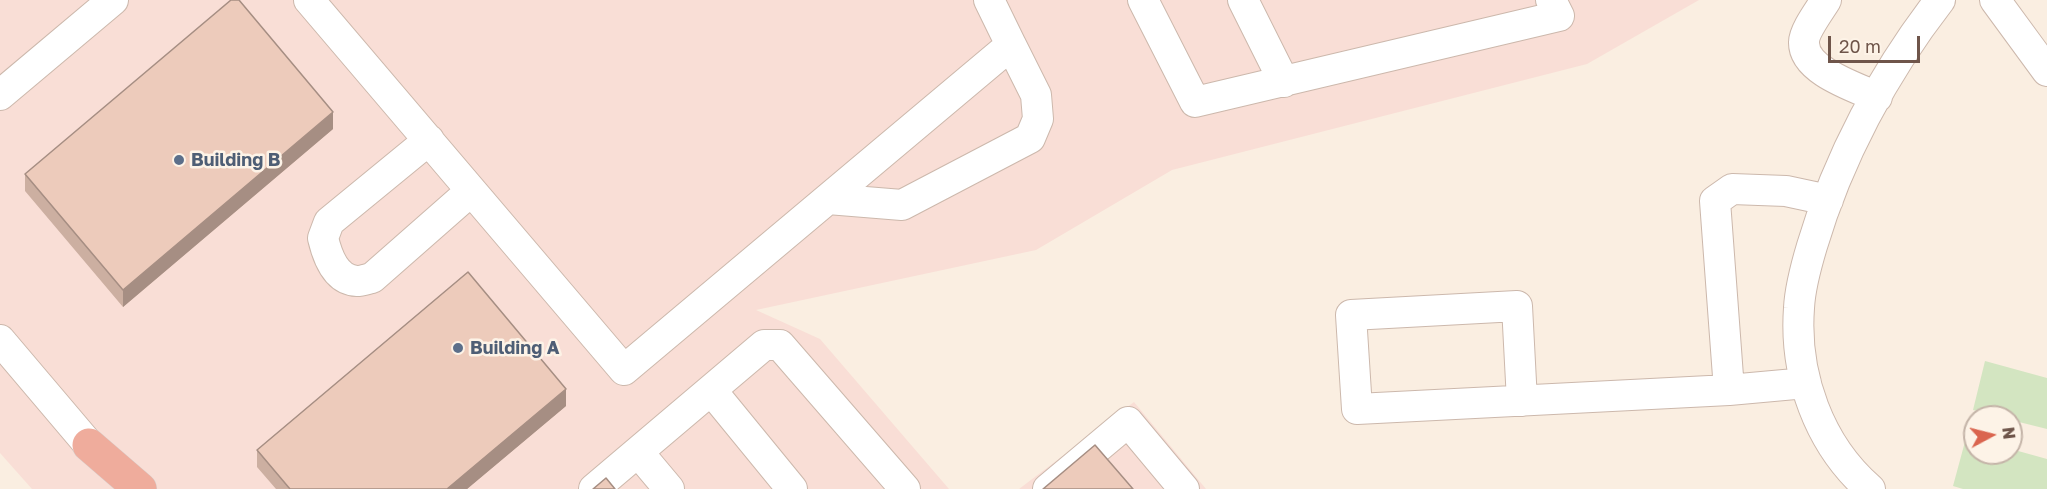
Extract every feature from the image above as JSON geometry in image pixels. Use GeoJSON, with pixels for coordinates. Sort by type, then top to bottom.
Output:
{"type":"FeatureCollection","features":[{"type":"Feature","properties":{"kind":"highway"},"geometry":{"type":"LineString","coordinates":[[89,445],[111,489]]}},
{"type":"Feature","properties":{"kind":"highway"},"geometry":{"type":"LineString","coordinates":[[89,445],[140,489]]}},
{"type":"Feature","properties":{"kind":"street"},"geometry":{"type":"LineString","coordinates":[[0,95],[112,0]]}},
{"type":"Feature","properties":{"kind":"street"},"geometry":{"type":"LineString","coordinates":[[309,0],[624,370],[1011,45]]}},
{"type":"Feature","properties":{"kind":"street"},"geometry":{"type":"LineString","coordinates":[[828,199],[902,205],[1030,138],[1038,119],[1036,95],[989,0]]}},
{"type":"Feature","properties":{"kind":"street"},"geometry":{"type":"LineString","coordinates":[[1143,0],[1196,102],[1559,16],[1551,0]]}},
{"type":"Feature","properties":{"kind":"street"},"geometry":{"type":"LineString","coordinates":[[1244,0],[1284,82]]}},
{"type":"Feature","properties":{"kind":"street"},"geometry":{"type":"LineString","coordinates":[[1826,0],[1810,26],[1804,42],[1809,59],[1825,73],[1877,97]]}},
{"type":"Feature","properties":{"kind":"street"},"geometry":{"type":"LineString","coordinates":[[1852,484],[1840,456],[1819,420],[1806,382],[1799,343],[1799,306],[1808,260],[1828,200],[1853,142],[1912,39],[1940,0]]}},
{"type":"Feature","properties":{"kind":"street"},"geometry":{"type":"LineString","coordinates":[[1995,0],[2047,71]]}},
{"type":"Feature","properties":{"kind":"street"},"geometry":{"type":"LineString","coordinates":[[429,140],[329,222],[322,238],[331,264],[350,279],[356,281],[372,278],[471,191]]}},
{"type":"Feature","properties":{"kind":"street"},"geometry":{"type":"LineString","coordinates":[[1729,390],[1715,201],[1732,189],[1786,191],[1828,200]]}},
{"type":"Feature","properties":{"kind":"street"},"geometry":{"type":"LineString","coordinates":[[1522,401],[1517,306],[1351,315],[1357,410],[1729,390],[1806,382]]}},
{"type":"Feature","properties":{"kind":"street"},"geometry":{"type":"LineString","coordinates":[[0,339],[89,445]]}},
{"type":"Feature","properties":{"kind":"street"},"geometry":{"type":"LineString","coordinates":[[594,489],[764,345],[780,345],[905,489]]}},
{"type":"Feature","properties":{"kind":"street"},"geometry":{"type":"LineString","coordinates":[[711,390],[792,489]]}},
{"type":"Feature","properties":{"kind":"street"},"geometry":{"type":"LineString","coordinates":[[1047,489],[1128,422],[1184,489]]}},
{"type":"Feature","properties":{"kind":"street"},"geometry":{"type":"LineString","coordinates":[[638,452],[669,489]]}},
{"type":"Feature","properties":{"kind":"shaded area"},"geometry":{"type":"Polygon","coordinates":[[[0,0],[1699,0],[1587,64],[1172,170],[1036,250],[756,310],[820,339],[949,489],[32,489],[0,453],[0,0]]]}},
{"type":"Feature","properties":{"kind":"shaded area"},"geometry":{"type":"Polygon","coordinates":[[[1134,402],[1206,489],[1019,489],[1134,402]]]}},
{"type":"Feature","properties":{"kind":"green space"},"geometry":{"type":"Polygon","coordinates":[[[1985,361],[2047,378],[2047,429],[2023,423],[2023,405],[1974,405],[1985,361]]]}},
{"type":"Feature","properties":{"kind":"green space"},"geometry":{"type":"Polygon","coordinates":[[[1963,449],[1963,465],[2023,465],[2023,452],[2047,459],[2047,489],[1963,489],[1953,486],[1963,449]]]}},
{"type":"Feature","properties":{"kind":"building","name":"Building B"},"geometry":{"type":"Polygon","coordinates":[[[231,0],[239,0],[333,112],[123,290],[25,174],[231,0]]]}},
{"type":"Feature","properties":{"kind":"building","name":"Building A"},"geometry":{"type":"Polygon","coordinates":[[[468,272],[566,389],[447,489],[290,489],[257,450],[468,272]]]}},
{"type":"Feature","properties":{"kind":"building"},"geometry":{"type":"Polygon","coordinates":[[[1095,445],[1133,489],[1043,489],[1095,445]]]}},
{"type":"Feature","properties":{"kind":"building"},"geometry":{"type":"Polygon","coordinates":[[[606,478],[615,489],[593,489],[606,478]]]}},
{"type":"Feature","properties":{"kind":"place","name":"Building B"},"geometry":{"type":"Point","coordinates":[179,160]}},
{"type":"Feature","properties":{"kind":"place","name":"Building A"},"geometry":{"type":"Point","coordinates":[458,348]}}]}
